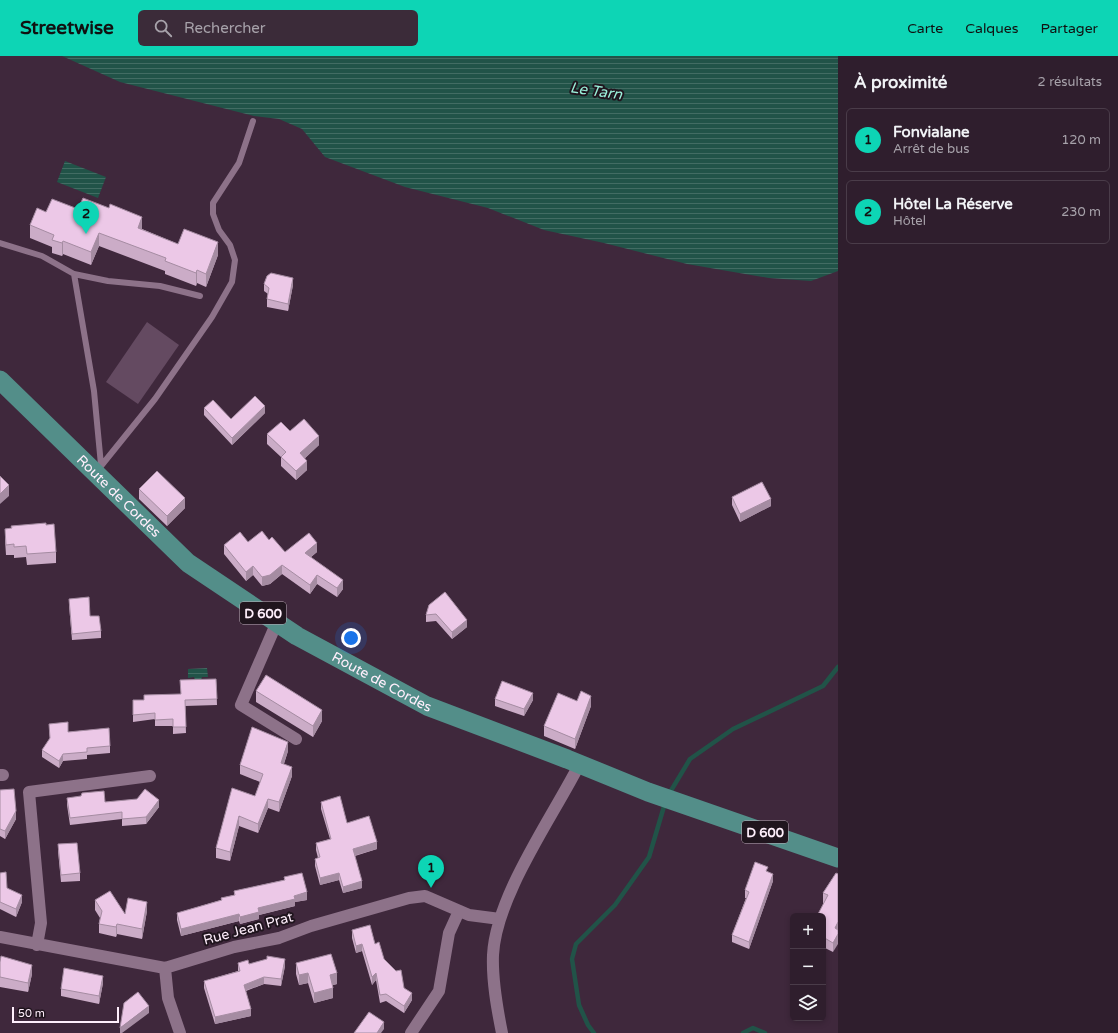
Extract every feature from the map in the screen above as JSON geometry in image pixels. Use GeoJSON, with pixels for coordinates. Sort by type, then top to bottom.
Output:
{"type":"FeatureCollection","features":[{"type":"Feature","properties":{"kind":"main road","name":"Route de Cordes"},"geometry":{"type":"LineString","coordinates":[[0,380],[98,469],[188,563],[297,636],[427,706],[691,808],[838,858]]}},
{"type":"Feature","properties":{"kind":"street"},"geometry":{"type":"LineString","coordinates":[[277,622],[241,705],[296,739]]}},
{"type":"Feature","properties":{"kind":"street"},"geometry":{"type":"LineString","coordinates":[[502,1033],[496,999],[493,954],[500,919],[515,882],[579,765]]}},
{"type":"Feature","properties":{"kind":"street"},"geometry":{"type":"LineString","coordinates":[[36,945],[41,923],[29,792],[150,776]]}},
{"type":"Feature","properties":{"kind":"street","name":"Rue Jean Prat"},"geometry":{"type":"LineString","coordinates":[[0,937],[36,945],[165,968],[234,947],[279,938],[311,926],[408,898],[425,896],[469,915],[500,919]]}},
{"type":"Feature","properties":{"kind":"street"},"geometry":{"type":"LineString","coordinates":[[411,1033],[439,991],[449,933],[459,911]]}},
{"type":"Feature","properties":{"kind":"street"},"geometry":{"type":"LineString","coordinates":[[165,968],[168,998],[180,1033]]}},
{"type":"Feature","properties":{"kind":"lane"},"geometry":{"type":"LineString","coordinates":[[98,469],[155,399],[212,317],[232,282],[235,260],[230,245],[219,230],[213,214],[213,203],[239,163],[253,121]]}},
{"type":"Feature","properties":{"kind":"lane"},"geometry":{"type":"LineString","coordinates":[[0,243],[42,256],[74,274],[108,281],[160,286],[200,296]]}},
{"type":"Feature","properties":{"kind":"lane"},"geometry":{"type":"LineString","coordinates":[[74,274],[94,391],[98,469]]}},
{"type":"Feature","properties":{"kind":"shaded area"},"geometry":{"type":"Polygon","coordinates":[[[147,322],[179,345],[138,404],[106,382],[147,322]]]}},
{"type":"Feature","properties":{"kind":"water","name":"Le Tarn"},"geometry":{"type":"Polygon","coordinates":[[[62,56],[838,56],[838,271],[811,281],[769,278],[687,264],[604,243],[544,230],[488,208],[405,187],[325,157],[302,129],[279,119],[254,116],[120,82],[62,56]]]}},
{"type":"Feature","properties":{"kind":"water"},"geometry":{"type":"Polygon","coordinates":[[[65,161],[106,177],[98,198],[57,182],[65,161]]]}},
{"type":"Feature","properties":{"kind":"water"},"geometry":{"type":"Polygon","coordinates":[[[207,668],[208,677],[202,677],[201,680],[195,680],[194,677],[188,678],[188,669],[207,668]]]}},
{"type":"Feature","properties":{"kind":"building"},"geometry":{"type":"Polygon","coordinates":[[[83,198],[109,208],[110,204],[142,217],[138,228],[178,244],[184,229],[218,242],[206,274],[197,270],[196,273],[165,261],[166,258],[99,233],[91,252],[63,241],[62,243],[52,240],[54,235],[30,225],[37,208],[46,212],[52,199],[78,209],[83,198]]]}},
{"type":"Feature","properties":{"kind":"building"},"geometry":{"type":"Polygon","coordinates":[[[271,273],[293,278],[288,304],[267,299],[269,288],[264,284],[267,276],[271,273]]]}},
{"type":"Feature","properties":{"kind":"building"},"geometry":{"type":"Polygon","coordinates":[[[255,396],[265,406],[232,438],[204,408],[213,400],[231,419],[255,396]]]}},
{"type":"Feature","properties":{"kind":"building"},"geometry":{"type":"Polygon","coordinates":[[[304,419],[319,436],[300,453],[307,461],[296,471],[281,457],[286,452],[267,434],[281,422],[290,431],[304,419]]]}},
{"type":"Feature","properties":{"kind":"building"},"geometry":{"type":"Polygon","coordinates":[[[157,471],[185,498],[167,516],[139,489],[157,471]]]}},
{"type":"Feature","properties":{"kind":"building"},"geometry":{"type":"Polygon","coordinates":[[[0,476],[9,485],[0,494],[0,476]]]}},
{"type":"Feature","properties":{"kind":"building"},"geometry":{"type":"Polygon","coordinates":[[[762,482],[771,499],[740,514],[732,497],[762,482]]]}},
{"type":"Feature","properties":{"kind":"building"},"geometry":{"type":"Polygon","coordinates":[[[46,523],[46,525],[54,524],[56,552],[27,554],[26,546],[14,547],[14,544],[6,545],[5,529],[12,528],[11,526],[46,523]]]}},
{"type":"Feature","properties":{"kind":"building"},"geometry":{"type":"Polygon","coordinates":[[[262,531],[269,540],[272,537],[285,552],[309,533],[317,543],[305,553],[343,580],[337,588],[317,575],[310,585],[282,565],[270,575],[262,577],[253,566],[246,572],[224,545],[240,532],[248,542],[262,531]]]}},
{"type":"Feature","properties":{"kind":"building"},"geometry":{"type":"Polygon","coordinates":[[[445,592],[467,620],[452,632],[436,614],[426,615],[429,605],[445,592]]]}},
{"type":"Feature","properties":{"kind":"building"},"geometry":{"type":"Polygon","coordinates":[[[89,597],[90,616],[99,616],[101,631],[72,634],[69,599],[89,597]]]}},
{"type":"Feature","properties":{"kind":"building"},"geometry":{"type":"Polygon","coordinates":[[[266,675],[322,710],[313,726],[256,691],[266,675]]]}},
{"type":"Feature","properties":{"kind":"building"},"geometry":{"type":"Polygon","coordinates":[[[216,679],[217,699],[185,700],[186,727],[173,727],[173,719],[155,720],[155,713],[133,715],[133,700],[144,700],[144,695],[181,694],[180,680],[216,679]]]}},
{"type":"Feature","properties":{"kind":"building"},"geometry":{"type":"Polygon","coordinates":[[[502,681],[533,693],[524,709],[495,699],[502,681]]]}},
{"type":"Feature","properties":{"kind":"building"},"geometry":{"type":"Polygon","coordinates":[[[581,691],[591,696],[575,739],[544,726],[558,693],[577,701],[581,691]]]}},
{"type":"Feature","properties":{"kind":"building"},"geometry":{"type":"Polygon","coordinates":[[[68,722],[68,732],[109,728],[110,746],[87,748],[87,752],[63,754],[59,761],[42,750],[50,738],[49,724],[68,722]]]}},
{"type":"Feature","properties":{"kind":"building"},"geometry":{"type":"Polygon","coordinates":[[[252,727],[288,742],[281,763],[292,767],[279,802],[268,799],[258,824],[239,816],[230,852],[216,848],[232,788],[255,796],[263,774],[240,765],[252,727]]]}},
{"type":"Feature","properties":{"kind":"building"},"geometry":{"type":"Polygon","coordinates":[[[14,789],[16,811],[5,831],[0,829],[0,790],[14,789]]]}},
{"type":"Feature","properties":{"kind":"building"},"geometry":{"type":"Polygon","coordinates":[[[145,789],[159,800],[146,817],[122,819],[122,812],[70,818],[67,798],[81,796],[82,793],[104,791],[105,802],[137,799],[145,789]]]}},
{"type":"Feature","properties":{"kind":"building"},"geometry":{"type":"Polygon","coordinates":[[[340,796],[347,823],[369,816],[377,842],[353,849],[362,881],[343,887],[339,873],[320,878],[315,859],[320,857],[316,843],[331,839],[321,802],[340,796]]]}},
{"type":"Feature","properties":{"kind":"building"},"geometry":{"type":"Polygon","coordinates":[[[77,843],[80,873],[61,875],[58,844],[77,843]]]}},
{"type":"Feature","properties":{"kind":"building"},"geometry":{"type":"Polygon","coordinates":[[[755,862],[768,867],[766,871],[773,874],[749,942],[732,935],[749,892],[745,890],[755,862]]]}},
{"type":"Feature","properties":{"kind":"building"},"geometry":{"type":"Polygon","coordinates":[[[6,872],[7,888],[22,895],[16,909],[0,902],[0,873],[6,872]]]}},
{"type":"Feature","properties":{"kind":"building"},"geometry":{"type":"Polygon","coordinates":[[[302,873],[307,892],[294,896],[295,899],[258,908],[259,912],[240,917],[239,914],[181,929],[177,913],[222,900],[221,898],[235,895],[234,891],[285,880],[284,877],[302,873]]]}},
{"type":"Feature","properties":{"kind":"building"},"geometry":{"type":"Polygon","coordinates":[[[836,873],[838,874],[838,922],[835,928],[838,930],[838,934],[833,943],[826,939],[826,913],[819,913],[828,895],[823,893],[836,873]]]}},
{"type":"Feature","properties":{"kind":"building"},"geometry":{"type":"Polygon","coordinates":[[[110,891],[125,914],[128,898],[147,902],[142,929],[117,924],[116,927],[99,924],[102,911],[95,900],[110,891]]]}},
{"type":"Feature","properties":{"kind":"building"},"geometry":{"type":"Polygon","coordinates":[[[370,925],[375,944],[379,942],[384,959],[396,971],[401,970],[404,988],[412,993],[404,1006],[386,994],[380,995],[376,973],[372,977],[362,944],[356,946],[352,930],[370,925]]]}},
{"type":"Feature","properties":{"kind":"building"},"geometry":{"type":"Polygon","coordinates":[[[331,954],[337,973],[330,975],[333,988],[314,993],[308,973],[299,975],[296,963],[331,954]]]}},
{"type":"Feature","properties":{"kind":"building"},"geometry":{"type":"Polygon","coordinates":[[[1,956],[32,965],[28,983],[0,977],[1,956]]]}},
{"type":"Feature","properties":{"kind":"building"},"geometry":{"type":"Polygon","coordinates":[[[267,956],[285,959],[281,979],[264,977],[244,985],[251,1009],[215,1017],[204,981],[240,971],[238,963],[248,960],[249,964],[267,959],[267,956]]]}},
{"type":"Feature","properties":{"kind":"building"},"geometry":{"type":"Polygon","coordinates":[[[64,968],[103,976],[99,996],[61,989],[64,968]]]}},
{"type":"Feature","properties":{"kind":"building"},"geometry":{"type":"Polygon","coordinates":[[[138,992],[149,1006],[120,1028],[124,1003],[138,992]]]}},
{"type":"Feature","properties":{"kind":"building"},"geometry":{"type":"Polygon","coordinates":[[[369,1012],[384,1022],[377,1033],[354,1033],[369,1012]]]}},
{"type":"Feature","properties":{"kind":"waterway"},"geometry":{"type":"LineString","coordinates":[[669,794],[690,759],[733,729],[823,686],[838,667]]}},
{"type":"Feature","properties":{"kind":"waterway"},"geometry":{"type":"LineString","coordinates":[[594,1033],[588,1025],[579,1005],[572,959],[576,944],[615,905],[649,857],[665,803]]}},
{"type":"Feature","properties":{"kind":"waterway"},"geometry":{"type":"LineString","coordinates":[[743,1033],[753,1028],[765,1033]]}},
{"type":"Feature","properties":{"kind":"place","name":"Hôtel La Réserve"},"geometry":{"type":"Point","coordinates":[86,234]}},
{"type":"Feature","properties":{"kind":"place","name":"Fonvialane"},"geometry":{"type":"Point","coordinates":[431,888]}}]}
